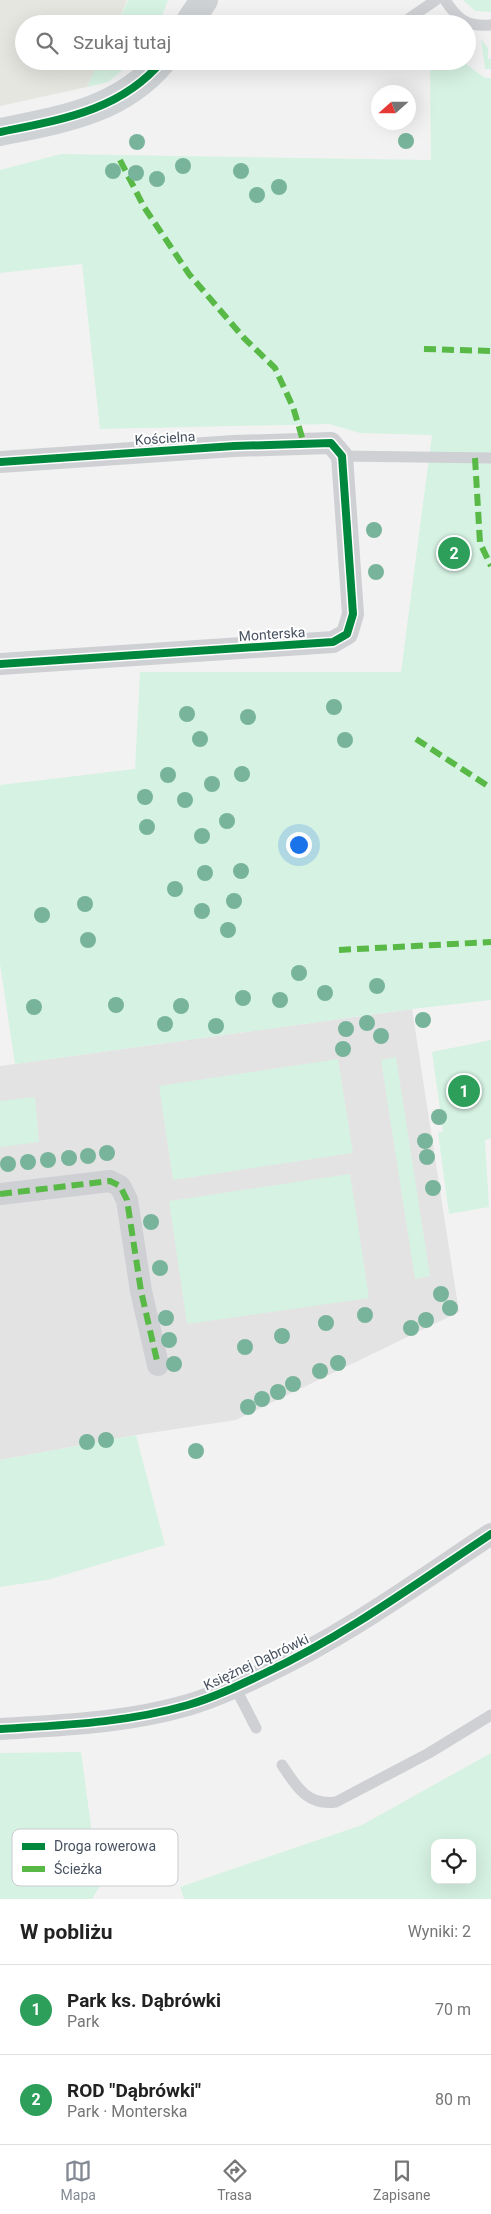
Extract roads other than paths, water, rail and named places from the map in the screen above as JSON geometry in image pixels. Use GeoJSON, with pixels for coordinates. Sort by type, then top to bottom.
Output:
{"type":"FeatureCollection","features":[{"type":"Feature","properties":{"kind":"street"},"geometry":{"type":"LineString","coordinates":[[0,132],[66,119],[98,108],[134,87],[152,70]]}},
{"type":"Feature","properties":{"kind":"street","name":"Kościelna"},"geometry":{"type":"LineString","coordinates":[[0,462],[234,446],[336,449]]}},
{"type":"Feature","properties":{"kind":"street","name":"Monterska"},"geometry":{"type":"LineString","coordinates":[[0,664],[333,642],[348,634],[353,614],[336,449]]}},
{"type":"Feature","properties":{"kind":"street"},"geometry":{"type":"LineString","coordinates":[[0,1194],[110,1181],[120,1186],[127,1200],[141,1292],[158,1365]]}},
{"type":"Feature","properties":{"kind":"street","name":"Księżnej Dąbrówki"},"geometry":{"type":"LineString","coordinates":[[0,1729],[99,1723],[142,1716],[202,1701],[235,1687],[320,1645],[382,1608],[491,1534]]}},
{"type":"Feature","properties":{"kind":"lane"},"geometry":{"type":"LineString","coordinates":[[414,15],[436,0]]}},
{"type":"Feature","properties":{"kind":"lane"},"geometry":{"type":"LineString","coordinates":[[445,0],[450,9],[458,15]]}},
{"type":"Feature","properties":{"kind":"lane"},"geometry":{"type":"LineString","coordinates":[[476,25],[491,25]]}},
{"type":"Feature","properties":{"kind":"lane"},"geometry":{"type":"LineString","coordinates":[[336,449],[491,458]]}},
{"type":"Feature","properties":{"kind":"lane"},"geometry":{"type":"LineString","coordinates":[[235,1687],[256,1728]]}},
{"type":"Feature","properties":{"kind":"lane"},"geometry":{"type":"LineString","coordinates":[[282,1765],[306,1795],[316,1801],[336,1802],[429,1753],[491,1715]]}},
{"type":"Feature","properties":{"kind":"place","name":"ROD \"Dąbrówki\""},"geometry":{"type":"Point","coordinates":[454,553]}},
{"type":"Feature","properties":{"kind":"place","name":"Park ks. Dąbrówki"},"geometry":{"type":"Point","coordinates":[464,1091]}}]}
